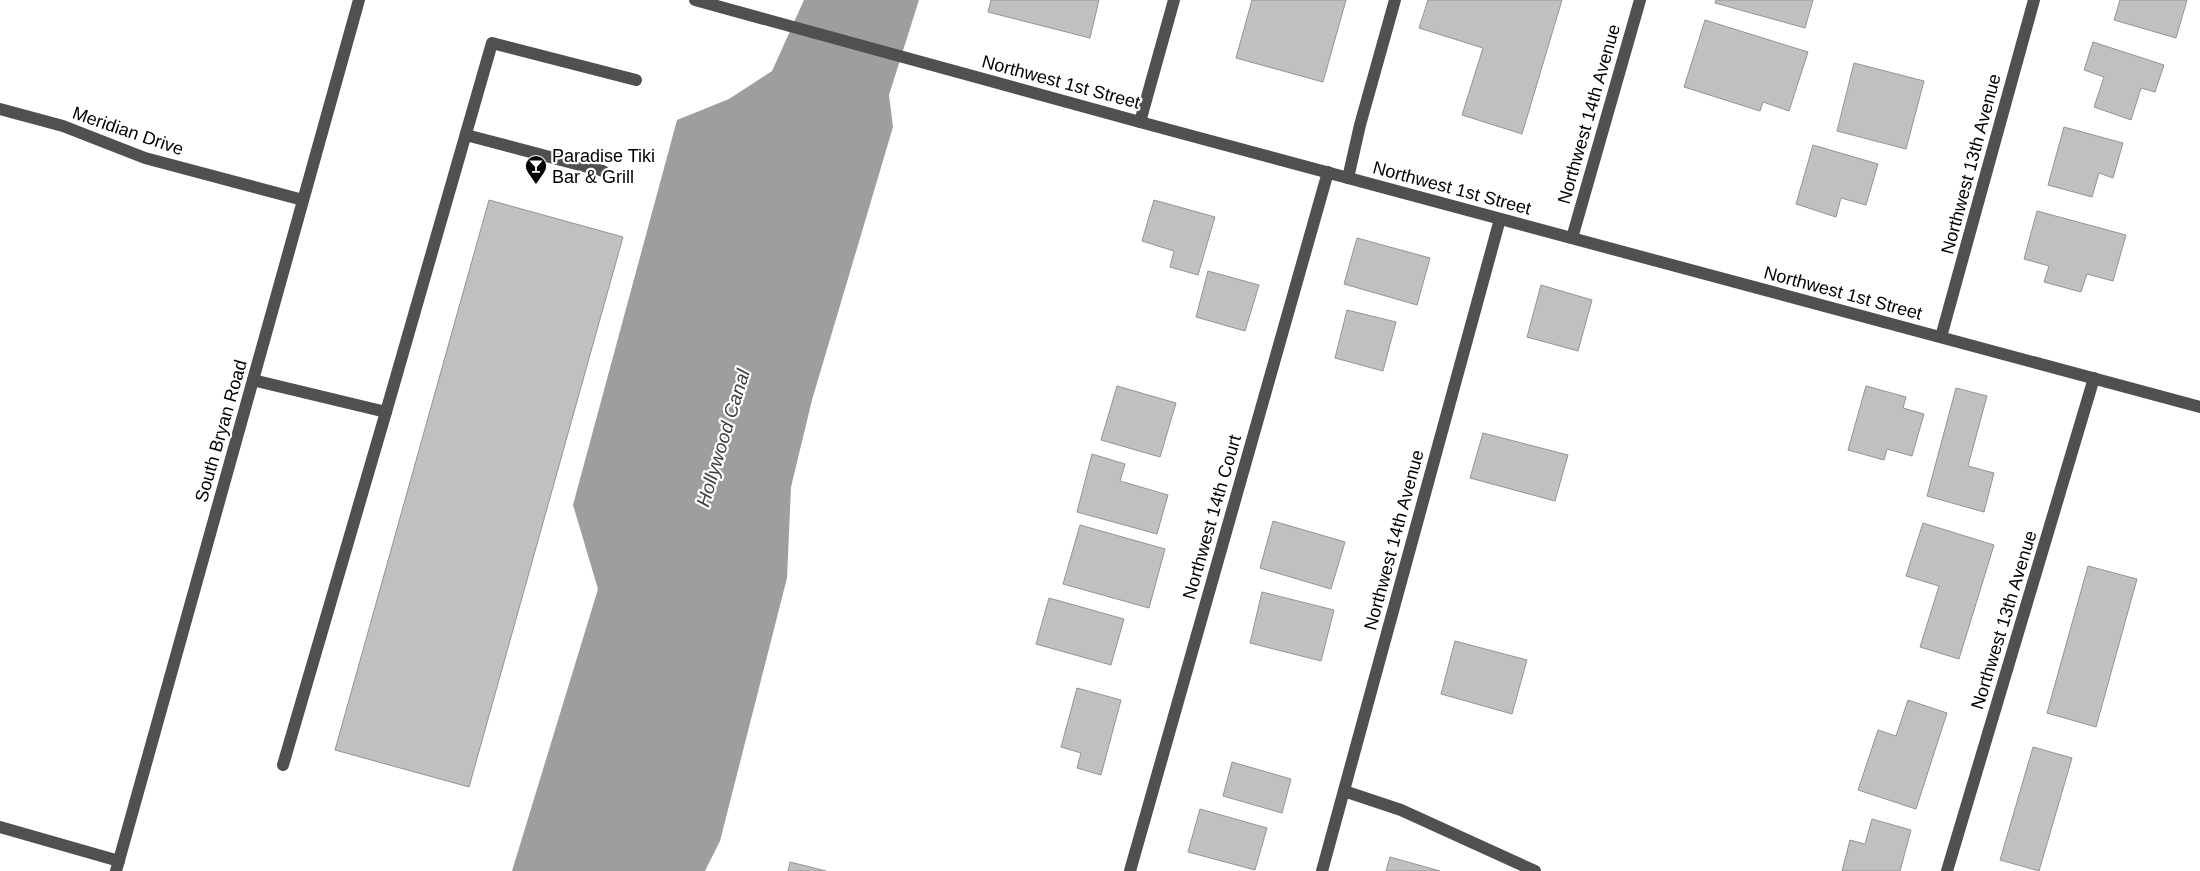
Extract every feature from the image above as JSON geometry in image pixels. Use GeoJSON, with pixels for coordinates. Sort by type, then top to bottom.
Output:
{"type":"FeatureCollection","features":[{"type":"Feature","properties":{"kind":"street","name":"South Bryan Road"},"geometry":{"type":"LineString","coordinates":[[117,866],[359,0]]}},
{"type":"Feature","properties":{"kind":"street","name":"Northwest 1st Street"},"geometry":{"type":"LineString","coordinates":[[695,0],[774,20],[1140,122],[2200,407]]}},
{"type":"Feature","properties":{"kind":"street"},"geometry":{"type":"LineString","coordinates":[[1140,122],[1174,0]]}},
{"type":"Feature","properties":{"kind":"street"},"geometry":{"type":"LineString","coordinates":[[1348,178],[1360,126],[1395,0]]}},
{"type":"Feature","properties":{"kind":"street","name":"Northwest 14th Avenue"},"geometry":{"type":"LineString","coordinates":[[1572,238],[1640,0]]}},
{"type":"Feature","properties":{"kind":"street","name":"Northwest 13th Avenue"},"geometry":{"type":"LineString","coordinates":[[1941,337],[2034,0]]}},
{"type":"Feature","properties":{"kind":"street"},"geometry":{"type":"LineString","coordinates":[[283,764],[492,43],[636,80]]}},
{"type":"Feature","properties":{"kind":"street","name":"Meridian Drive"},"geometry":{"type":"LineString","coordinates":[[0,109],[63,126],[144,158],[303,200]]}},
{"type":"Feature","properties":{"kind":"street"},"geometry":{"type":"LineString","coordinates":[[466,135],[603,170]]}},
{"type":"Feature","properties":{"kind":"street","name":"Northwest 14th Court"},"geometry":{"type":"LineString","coordinates":[[1130,871],[1328,172]]}},
{"type":"Feature","properties":{"kind":"street","name":"Northwest 14th Avenue"},"geometry":{"type":"LineString","coordinates":[[1322,871],[1500,219]]}},
{"type":"Feature","properties":{"kind":"street","name":"Northwest 13th Avenue"},"geometry":{"type":"LineString","coordinates":[[1947,871],[2094,378]]}},
{"type":"Feature","properties":{"kind":"street"},"geometry":{"type":"LineString","coordinates":[[253,380],[386,412]]}},
{"type":"Feature","properties":{"kind":"street"},"geometry":{"type":"LineString","coordinates":[[1344,791],[1401,810],[1535,871]]}},
{"type":"Feature","properties":{"kind":"street"},"geometry":{"type":"LineString","coordinates":[[0,827],[117,866]]}},
{"type":"Feature","properties":{"kind":"water","name":"Hollywood Canal"},"geometry":{"type":"Polygon","coordinates":[[[804,0],[919,0],[889,95],[893,127],[812,400],[791,487],[787,578],[720,841],[705,871],[512,871],[598,589],[573,505],[677,120],[729,99],[772,71],[804,0]]]}},
{"type":"Feature","properties":{"kind":"building"},"geometry":{"type":"Polygon","coordinates":[[[991,0],[1099,0],[1090,38],[988,12],[991,0]]]}},
{"type":"Feature","properties":{"kind":"building"},"geometry":{"type":"Polygon","coordinates":[[[1252,0],[1346,0],[1323,82],[1236,58],[1252,0]]]}},
{"type":"Feature","properties":{"kind":"building"},"geometry":{"type":"Polygon","coordinates":[[[1428,0],[1562,0],[1522,134],[1462,115],[1483,48],[1419,28],[1428,0]]]}},
{"type":"Feature","properties":{"kind":"building"},"geometry":{"type":"Polygon","coordinates":[[[1716,0],[1813,0],[1805,28],[1715,3],[1716,0]]]}},
{"type":"Feature","properties":{"kind":"building"},"geometry":{"type":"Polygon","coordinates":[[[2120,0],[2187,0],[2176,38],[2114,20],[2120,0]]]}},
{"type":"Feature","properties":{"kind":"building"},"geometry":{"type":"Polygon","coordinates":[[[1705,20],[1808,52],[1789,111],[1763,102],[1760,111],[1684,87],[1705,20]]]}},
{"type":"Feature","properties":{"kind":"building"},"geometry":{"type":"Polygon","coordinates":[[[2093,42],[2164,65],[2155,92],[2141,88],[2131,120],[2094,107],[2104,77],[2084,70],[2093,42]]]}},
{"type":"Feature","properties":{"kind":"building"},"geometry":{"type":"Polygon","coordinates":[[[1854,63],[1924,81],[1906,149],[1837,131],[1854,63]]]}},
{"type":"Feature","properties":{"kind":"building"},"geometry":{"type":"Polygon","coordinates":[[[2064,127],[2123,143],[2113,178],[2099,173],[2092,197],[2048,185],[2064,127]]]}},
{"type":"Feature","properties":{"kind":"building"},"geometry":{"type":"Polygon","coordinates":[[[1813,145],[1878,164],[1866,205],[1841,198],[1836,217],[1796,204],[1813,145]]]}},
{"type":"Feature","properties":{"kind":"building"},"geometry":{"type":"Polygon","coordinates":[[[489,200],[623,237],[469,787],[335,750],[489,200]]]}},
{"type":"Feature","properties":{"kind":"building"},"geometry":{"type":"Polygon","coordinates":[[[1154,200],[1215,217],[1198,275],[1170,267],[1174,251],[1142,241],[1154,200]]]}},
{"type":"Feature","properties":{"kind":"building"},"geometry":{"type":"Polygon","coordinates":[[[2037,211],[2126,235],[2113,281],[2087,274],[2081,292],[2044,282],[2049,266],[2024,259],[2037,211]]]}},
{"type":"Feature","properties":{"kind":"building"},"geometry":{"type":"Polygon","coordinates":[[[1357,238],[1430,258],[1417,305],[1344,284],[1357,238]]]}},
{"type":"Feature","properties":{"kind":"building"},"geometry":{"type":"Polygon","coordinates":[[[1208,271],[1259,285],[1245,331],[1196,317],[1208,271]]]}},
{"type":"Feature","properties":{"kind":"building"},"geometry":{"type":"Polygon","coordinates":[[[1541,285],[1592,300],[1578,351],[1527,337],[1541,285]]]}},
{"type":"Feature","properties":{"kind":"building"},"geometry":{"type":"Polygon","coordinates":[[[1347,310],[1396,322],[1383,371],[1335,358],[1347,310]]]}},
{"type":"Feature","properties":{"kind":"building"},"geometry":{"type":"Polygon","coordinates":[[[1117,386],[1176,403],[1160,457],[1101,440],[1117,386]]]}},
{"type":"Feature","properties":{"kind":"building"},"geometry":{"type":"Polygon","coordinates":[[[1866,386],[1906,397],[1903,408],[1924,414],[1912,456],[1887,449],[1884,460],[1848,450],[1866,386]]]}},
{"type":"Feature","properties":{"kind":"building"},"geometry":{"type":"Polygon","coordinates":[[[1956,388],[1987,396],[1968,466],[1994,473],[1984,512],[1927,496],[1956,388]]]}},
{"type":"Feature","properties":{"kind":"building"},"geometry":{"type":"Polygon","coordinates":[[[1483,433],[1568,455],[1555,501],[1470,478],[1483,433]]]}},
{"type":"Feature","properties":{"kind":"building"},"geometry":{"type":"Polygon","coordinates":[[[1092,454],[1125,464],[1120,481],[1168,495],[1157,534],[1077,512],[1092,454]]]}},
{"type":"Feature","properties":{"kind":"building"},"geometry":{"type":"Polygon","coordinates":[[[1273,521],[1345,542],[1331,589],[1260,568],[1273,521]]]}},
{"type":"Feature","properties":{"kind":"building"},"geometry":{"type":"Polygon","coordinates":[[[1923,523],[1994,545],[1959,659],[1920,647],[1939,586],[1906,576],[1923,523]]]}},
{"type":"Feature","properties":{"kind":"building"},"geometry":{"type":"Polygon","coordinates":[[[1080,525],[1165,549],[1149,608],[1063,584],[1080,525]]]}},
{"type":"Feature","properties":{"kind":"building"},"geometry":{"type":"Polygon","coordinates":[[[2088,566],[2137,579],[2096,727],[2047,713],[2088,566]]]}},
{"type":"Feature","properties":{"kind":"building"},"geometry":{"type":"Polygon","coordinates":[[[1262,592],[1334,610],[1321,661],[1250,643],[1262,592]]]}},
{"type":"Feature","properties":{"kind":"building"},"geometry":{"type":"Polygon","coordinates":[[[1049,598],[1124,619],[1111,665],[1036,644],[1049,598]]]}},
{"type":"Feature","properties":{"kind":"building"},"geometry":{"type":"Polygon","coordinates":[[[1455,641],[1527,660],[1512,714],[1441,694],[1455,641]]]}},
{"type":"Feature","properties":{"kind":"building"},"geometry":{"type":"Polygon","coordinates":[[[1077,688],[1121,700],[1101,775],[1077,768],[1081,753],[1061,747],[1077,688]]]}},
{"type":"Feature","properties":{"kind":"building"},"geometry":{"type":"Polygon","coordinates":[[[1908,700],[1947,713],[1916,809],[1858,790],[1878,730],[1896,736],[1908,700]]]}},
{"type":"Feature","properties":{"kind":"building"},"geometry":{"type":"Polygon","coordinates":[[[2033,747],[2072,758],[2039,871],[2000,860],[2033,747]]]}},
{"type":"Feature","properties":{"kind":"building"},"geometry":{"type":"Polygon","coordinates":[[[1232,762],[1291,779],[1282,813],[1223,796],[1232,762]]]}},
{"type":"Feature","properties":{"kind":"building"},"geometry":{"type":"Polygon","coordinates":[[[1200,809],[1267,828],[1255,870],[1188,852],[1200,809]]]}},
{"type":"Feature","properties":{"kind":"building"},"geometry":{"type":"Polygon","coordinates":[[[1872,819],[1911,830],[1900,871],[1842,871],[1850,840],[1865,844],[1872,819]]]}},
{"type":"Feature","properties":{"kind":"building"},"geometry":{"type":"Polygon","coordinates":[[[1390,857],[1440,871],[1386,871],[1390,857]]]}},
{"type":"Feature","properties":{"kind":"building"},"geometry":{"type":"Polygon","coordinates":[[[790,862],[826,871],[788,871],[790,862]]]}},
{"type":"Feature","properties":{"kind":"place","name":"Paradise Tiki Bar & Grill"},"geometry":{"type":"Point","coordinates":[536,185]}}]}
